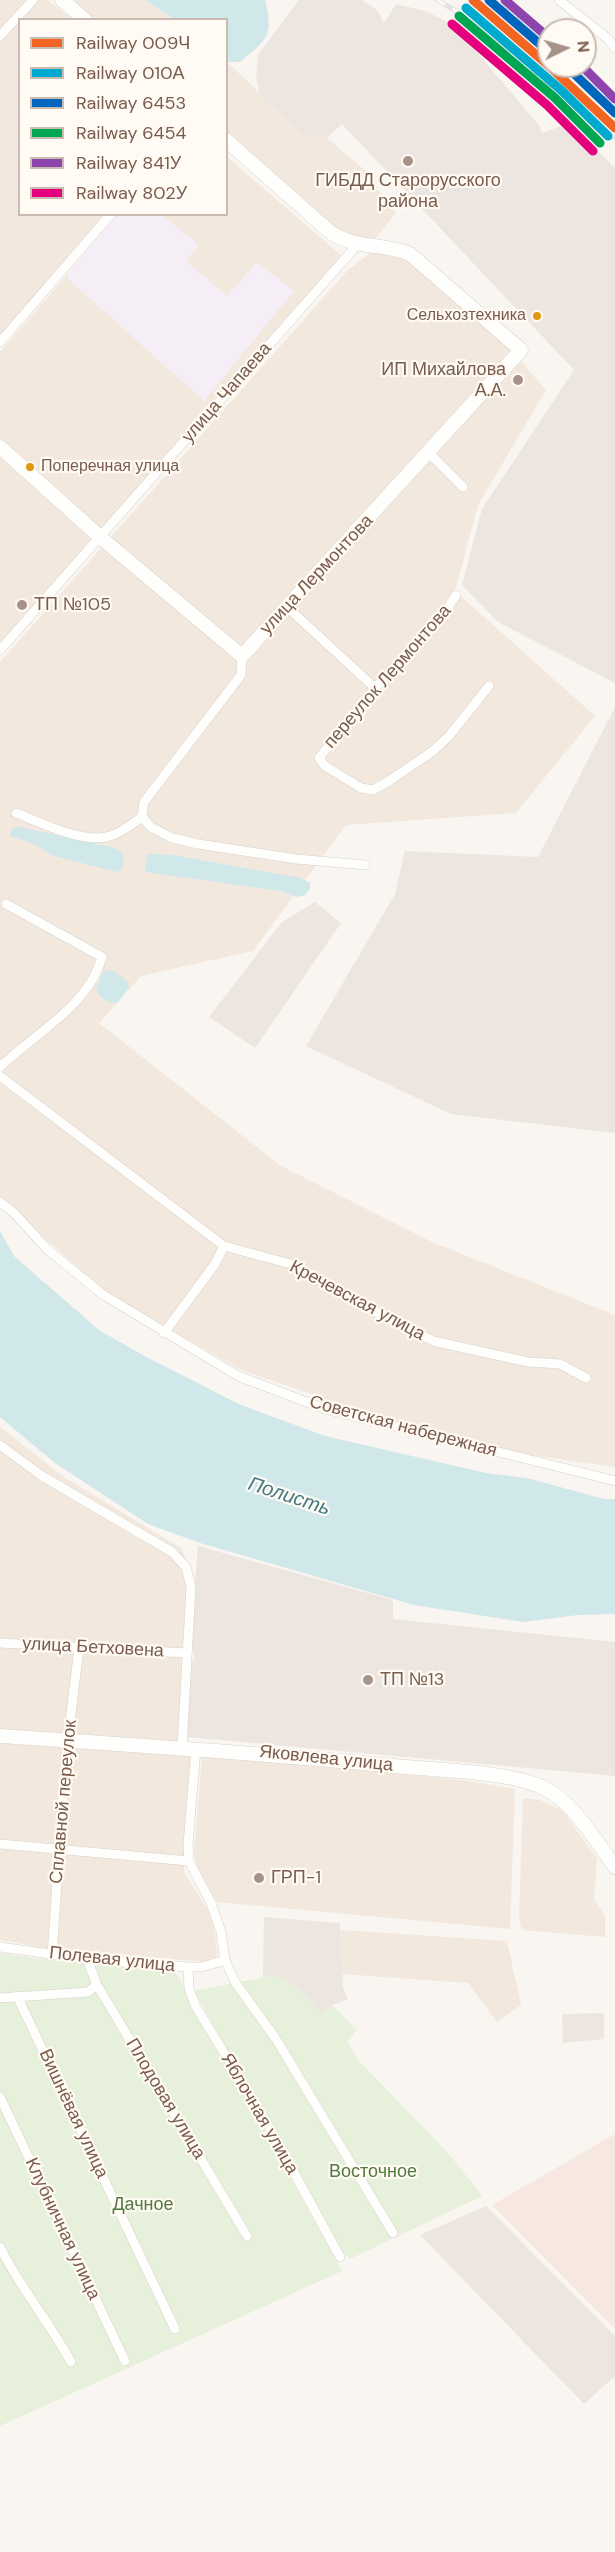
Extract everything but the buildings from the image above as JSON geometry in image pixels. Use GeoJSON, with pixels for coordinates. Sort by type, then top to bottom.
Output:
{"type":"FeatureCollection","features":[{"type":"Feature","properties":{"kind":"street"},"geometry":{"type":"LineString","coordinates":[[0,36],[33,0]]}},
{"type":"Feature","properties":{"kind":"street"},"geometry":{"type":"LineString","coordinates":[[62,0],[83,18]]}},
{"type":"Feature","properties":{"kind":"street"},"geometry":{"type":"LineString","coordinates":[[559,0],[607,38],[615,48]]}},
{"type":"Feature","properties":{"kind":"street"},"geometry":{"type":"LineString","coordinates":[[228,142],[330,232],[341,240],[358,244]]}},
{"type":"Feature","properties":{"kind":"street"},"geometry":{"type":"LineString","coordinates":[[0,342],[109,216]]}},
{"type":"Feature","properties":{"kind":"street","name":"улица Лермонтова"},"geometry":{"type":"LineString","coordinates":[[142,817],[144,802],[241,675],[242,656],[521,350],[410,254],[394,247],[358,244]]}},
{"type":"Feature","properties":{"kind":"street","name":"улица Чапаева"},"geometry":{"type":"LineString","coordinates":[[0,650],[358,244]]}},
{"type":"Feature","properties":{"kind":"street"},"geometry":{"type":"LineString","coordinates":[[0,447],[100,537],[242,656]]}},
{"type":"Feature","properties":{"kind":"street"},"geometry":{"type":"LineString","coordinates":[[429,453],[463,487]]}},
{"type":"Feature","properties":{"kind":"street","name":"переулок Лермонтова"},"geometry":{"type":"LineString","coordinates":[[456,595],[445,612],[375,688],[319,758],[326,766],[361,788],[373,790],[389,782],[433,751],[449,736],[489,686]]}},
{"type":"Feature","properties":{"kind":"street"},"geometry":{"type":"LineString","coordinates":[[287,607],[375,688]]}},
{"type":"Feature","properties":{"kind":"street"},"geometry":{"type":"LineString","coordinates":[[16,813],[67,832],[95,838],[109,837],[142,817],[151,827],[172,838],[198,844],[296,859],[365,865]]}},
{"type":"Feature","properties":{"kind":"street"},"geometry":{"type":"LineString","coordinates":[[0,1066],[82,994],[98,973],[102,957],[6,904]]}},
{"type":"Feature","properties":{"kind":"street","name":"Кречевская улица"},"geometry":{"type":"LineString","coordinates":[[0,1076],[224,1246],[294,1265],[364,1306],[433,1341],[528,1362],[560,1364],[586,1378]]}},
{"type":"Feature","properties":{"kind":"street","name":"Советская набережная"},"geometry":{"type":"LineString","coordinates":[[0,1202],[14,1213],[47,1249],[102,1294],[238,1376],[325,1409],[615,1481]]}},
{"type":"Feature","properties":{"kind":"street"},"geometry":{"type":"LineString","coordinates":[[164,1333],[215,1264],[224,1246]]}},
{"type":"Feature","properties":{"kind":"street"},"geometry":{"type":"LineString","coordinates":[[0,1445],[42,1476],[172,1552],[186,1568],[190,1587],[186,1653],[189,1861],[221,1932],[225,1960],[248,2002],[276,2039],[393,2234]]}},
{"type":"Feature","properties":{"kind":"street","name":"улица Бетховена"},"geometry":{"type":"LineString","coordinates":[[0,1643],[186,1653]]}},
{"type":"Feature","properties":{"kind":"street","name":"Сплавной переулок"},"geometry":{"type":"LineString","coordinates":[[52,1955],[68,1740],[79,1648]]}},
{"type":"Feature","properties":{"kind":"street","name":"Яковлева улица"},"geometry":{"type":"LineString","coordinates":[[0,1736],[189,1747],[482,1774],[542,1787],[558,1796],[615,1867]]}},
{"type":"Feature","properties":{"kind":"street"},"geometry":{"type":"LineString","coordinates":[[0,1844],[189,1861]]}},
{"type":"Feature","properties":{"kind":"street","name":"Полевая улица"},"geometry":{"type":"LineString","coordinates":[[0,1947],[87,1959],[188,1967],[225,1960]]}},
{"type":"Feature","properties":{"kind":"street","name":"Плодовая улица"},"geometry":{"type":"LineString","coordinates":[[87,1959],[97,1985],[247,2236]]}},
{"type":"Feature","properties":{"kind":"street","name":"Яблочная улица"},"geometry":{"type":"LineString","coordinates":[[188,1967],[189,1989],[196,2007],[267,2123],[340,2257]]}},
{"type":"Feature","properties":{"kind":"street"},"geometry":{"type":"LineString","coordinates":[[0,1998],[88,1992],[97,1985]]}},
{"type":"Feature","properties":{"kind":"street","name":"Вишнёвая улица"},"geometry":{"type":"LineString","coordinates":[[17,1996],[175,2329]]}},
{"type":"Feature","properties":{"kind":"street","name":"Клубничная улица"},"geometry":{"type":"LineString","coordinates":[[0,2097],[125,2361]]}},
{"type":"Feature","properties":{"kind":"street"},"geometry":{"type":"LineString","coordinates":[[0,2247],[29,2295],[53,2328],[71,2362]]}},
{"type":"Feature","properties":{"kind":"shaded area"},"geometry":{"type":"Polygon","coordinates":[[[0,0],[48,0],[70,18],[18,18],[18,216],[102,216],[0,336],[0,0]]]}},
{"type":"Feature","properties":{"kind":"shaded area"},"geometry":{"type":"Polygon","coordinates":[[[72,0],[145,0],[172,18],[93,18],[72,0]]]}},
{"type":"Feature","properties":{"kind":"shaded area"},"geometry":{"type":"Polygon","coordinates":[[[299,0],[362,0],[377,10],[384,23],[396,4],[425,11],[448,22],[470,38],[470,44],[538,124],[542,133],[570,123],[615,168],[615,683],[498,622],[462,585],[482,509],[574,370],[342,124],[327,138],[304,135],[260,95],[256,77],[258,55],[299,0]]]}},
{"type":"Feature","properties":{"kind":"shaded area"},"geometry":{"type":"Polygon","coordinates":[[[228,63],[304,135],[327,138],[373,177],[371,184],[396,213],[375,239],[363,240],[341,233],[228,135],[228,63]]]}},
{"type":"Feature","properties":{"kind":"shaded area"},"geometry":{"type":"Polygon","coordinates":[[[228,158],[342,256],[0,643],[0,352],[118,216],[228,216],[228,158]]]}},
{"type":"Feature","properties":{"kind":"shaded area"},"geometry":{"type":"Polygon","coordinates":[[[116,216],[163,216],[199,245],[186,261],[227,296],[257,262],[294,291],[204,401],[68,279],[67,274],[116,216]]]}},
{"type":"Feature","properties":{"kind":"shaded area"},"geometry":{"type":"Polygon","coordinates":[[[370,253],[391,253],[411,261],[510,349],[546,390],[478,505],[455,591],[595,716],[516,813],[346,825],[253,951],[141,976],[99,1023],[281,1166],[432,1242],[615,1315],[615,1467],[509,1452],[367,1413],[241,1370],[105,1292],[0,1198],[0,662],[348,270],[370,253]]]}},
{"type":"Feature","properties":{"kind":"shaded area"},"geometry":{"type":"Polygon","coordinates":[[[615,707],[615,1133],[451,1114],[306,1046],[395,894],[405,851],[538,857],[615,707]]]}},
{"type":"Feature","properties":{"kind":"shaded area"},"geometry":{"type":"Polygon","coordinates":[[[315,902],[341,923],[255,1048],[209,1017],[282,922],[315,902]]]}},
{"type":"Feature","properties":{"kind":"shaded area"},"geometry":{"type":"Polygon","coordinates":[[[0,1427],[64,1477],[181,1548],[192,1572],[183,1738],[192,1761],[184,1872],[212,1916],[218,1956],[205,1962],[45,1948],[0,1940],[0,1427]]]}},
{"type":"Feature","properties":{"kind":"shaded area"},"geometry":{"type":"Polygon","coordinates":[[[198,1546],[393,1600],[393,1619],[615,1642],[615,1776],[187,1737],[190,1666],[195,1656],[190,1642],[198,1546]]]}},
{"type":"Feature","properties":{"kind":"shaded area"},"geometry":{"type":"Polygon","coordinates":[[[202,1755],[462,1780],[515,1789],[510,1929],[217,1902],[198,1872],[194,1852],[202,1755]]]}},
{"type":"Feature","properties":{"kind":"shaded area"},"geometry":{"type":"Polygon","coordinates":[[[523,1798],[540,1800],[562,1810],[597,1858],[594,1900],[605,1915],[605,1937],[522,1930],[519,1918],[523,1798]]]}},
{"type":"Feature","properties":{"kind":"shaded area"},"geometry":{"type":"Polygon","coordinates":[[[264,1917],[340,1923],[343,1987],[348,1999],[332,2005],[321,2014],[298,1987],[275,1975],[263,1977],[264,1917]]]}},
{"type":"Feature","properties":{"kind":"shaded area"},"geometry":{"type":"Polygon","coordinates":[[[341,1930],[507,1941],[521,2005],[497,2022],[468,1983],[342,1974],[341,1930]]]}},
{"type":"Feature","properties":{"kind":"shaded area"},"geometry":{"type":"Polygon","coordinates":[[[604,2013],[604,2039],[563,2043],[562,2014],[604,2013]]]}},
{"type":"Feature","properties":{"kind":"shaded area"},"geometry":{"type":"Polygon","coordinates":[[[615,2134],[615,2329],[492,2205],[615,2134]]]}},
{"type":"Feature","properties":{"kind":"shaded area"},"geometry":{"type":"Polygon","coordinates":[[[486,2206],[615,2336],[615,2376],[584,2404],[420,2235],[486,2206]]]}},
{"type":"Feature","properties":{"kind":"green space","name":"Дачное"},"geometry":{"type":"Polygon","coordinates":[[[0,1953],[175,1971],[342,2271],[0,2426],[0,1953]]]}},
{"type":"Feature","properties":{"kind":"green space","name":"Восточное"},"geometry":{"type":"Polygon","coordinates":[[[275,1975],[298,1987],[321,2013],[332,2005],[357,2030],[347,2041],[359,2061],[449,2154],[482,2196],[350,2259],[342,2251],[194,1991],[275,1975]]]}},
{"type":"Feature","properties":{"kind":"water"},"geometry":{"type":"Polygon","coordinates":[[[145,0],[265,0],[269,22],[266,36],[257,48],[240,62],[228,62],[228,18],[172,18],[145,0]]]}},
{"type":"Feature","properties":{"kind":"water"},"geometry":{"type":"Polygon","coordinates":[[[20,827],[111,847],[122,852],[124,862],[121,870],[117,872],[51,855],[34,844],[10,836],[12,828],[20,827]]]}},
{"type":"Feature","properties":{"kind":"water"},"geometry":{"type":"Polygon","coordinates":[[[147,855],[172,855],[301,878],[310,883],[310,889],[305,895],[296,897],[281,891],[145,872],[147,855]]]}},
{"type":"Feature","properties":{"kind":"water"},"geometry":{"type":"Polygon","coordinates":[[[112,970],[127,981],[129,988],[117,1003],[104,999],[96,989],[104,971],[112,970]]]}},
{"type":"Feature","properties":{"kind":"water","name":"Полисть"},"geometry":{"type":"Polygon","coordinates":[[[0,1231],[14,1256],[99,1330],[148,1358],[241,1405],[325,1436],[486,1473],[527,1478],[604,1499],[615,1499],[615,1614],[578,1615],[523,1622],[414,1605],[200,1543],[148,1524],[55,1463],[0,1417],[0,1231]]]}},
{"type":"Feature","properties":{"kind":"railway"},"geometry":{"type":"LineString","coordinates":[[437,0],[456,11],[613,137]]}},
{"type":"Feature","properties":{"kind":"railway"},"geometry":{"type":"LineString","coordinates":[[495,0],[537,37]]}},
{"type":"Feature","properties":{"kind":"railway"},"geometry":{"type":"LineString","coordinates":[[584,78],[615,106]]}},
{"type":"Feature","properties":{"kind":"rail line","name":"009Ч"},"geometry":{"type":"LineString","coordinates":[[473,0],[537,56]]}},
{"type":"Feature","properties":{"kind":"rail line","name":"6453"},"geometry":{"type":"LineString","coordinates":[[489,0],[537,42]]}},
{"type":"Feature","properties":{"kind":"rail line","name":"841У"},"geometry":{"type":"LineString","coordinates":[[505,0],[537,28]]}},
{"type":"Feature","properties":{"kind":"rail line","name":"010А"},"geometry":{"type":"LineString","coordinates":[[466,8],[561,90],[608,136]]}},
{"type":"Feature","properties":{"kind":"rail line","name":"6454"},"geometry":{"type":"LineString","coordinates":[[459,16],[554,97],[600,143]]}},
{"type":"Feature","properties":{"kind":"rail line","name":"802У"},"geometry":{"type":"LineString","coordinates":[[452,24],[547,105],[593,151]]}},
{"type":"Feature","properties":{"kind":"rail line","name":"009Ч"},"geometry":{"type":"LineString","coordinates":[[562,78],[615,128]]}},
{"type":"Feature","properties":{"kind":"rail line","name":"6453"},"geometry":{"type":"LineString","coordinates":[[579,78],[615,113]]}},
{"type":"Feature","properties":{"kind":"rail line","name":"841У"},"geometry":{"type":"LineString","coordinates":[[594,78],[615,99]]}},
{"type":"Feature","properties":{"kind":"place","name":"ГИБДД Старорусского района"},"geometry":{"type":"Point","coordinates":[408,161]}},
{"type":"Feature","properties":{"kind":"place","name":"Сельхозтехника"},"geometry":{"type":"Point","coordinates":[537,316]}},
{"type":"Feature","properties":{"kind":"place","name":"ИП Михайлова А.А."},"geometry":{"type":"Point","coordinates":[518,380]}},
{"type":"Feature","properties":{"kind":"place","name":"Поперечная улица"},"geometry":{"type":"Point","coordinates":[30,467]}},
{"type":"Feature","properties":{"kind":"place","name":"ТП №105"},"geometry":{"type":"Point","coordinates":[22,605]}},
{"type":"Feature","properties":{"kind":"place","name":"ТП №13"},"geometry":{"type":"Point","coordinates":[368,1680]}},
{"type":"Feature","properties":{"kind":"place","name":"ГРП-1"},"geometry":{"type":"Point","coordinates":[259,1878]}}]}
